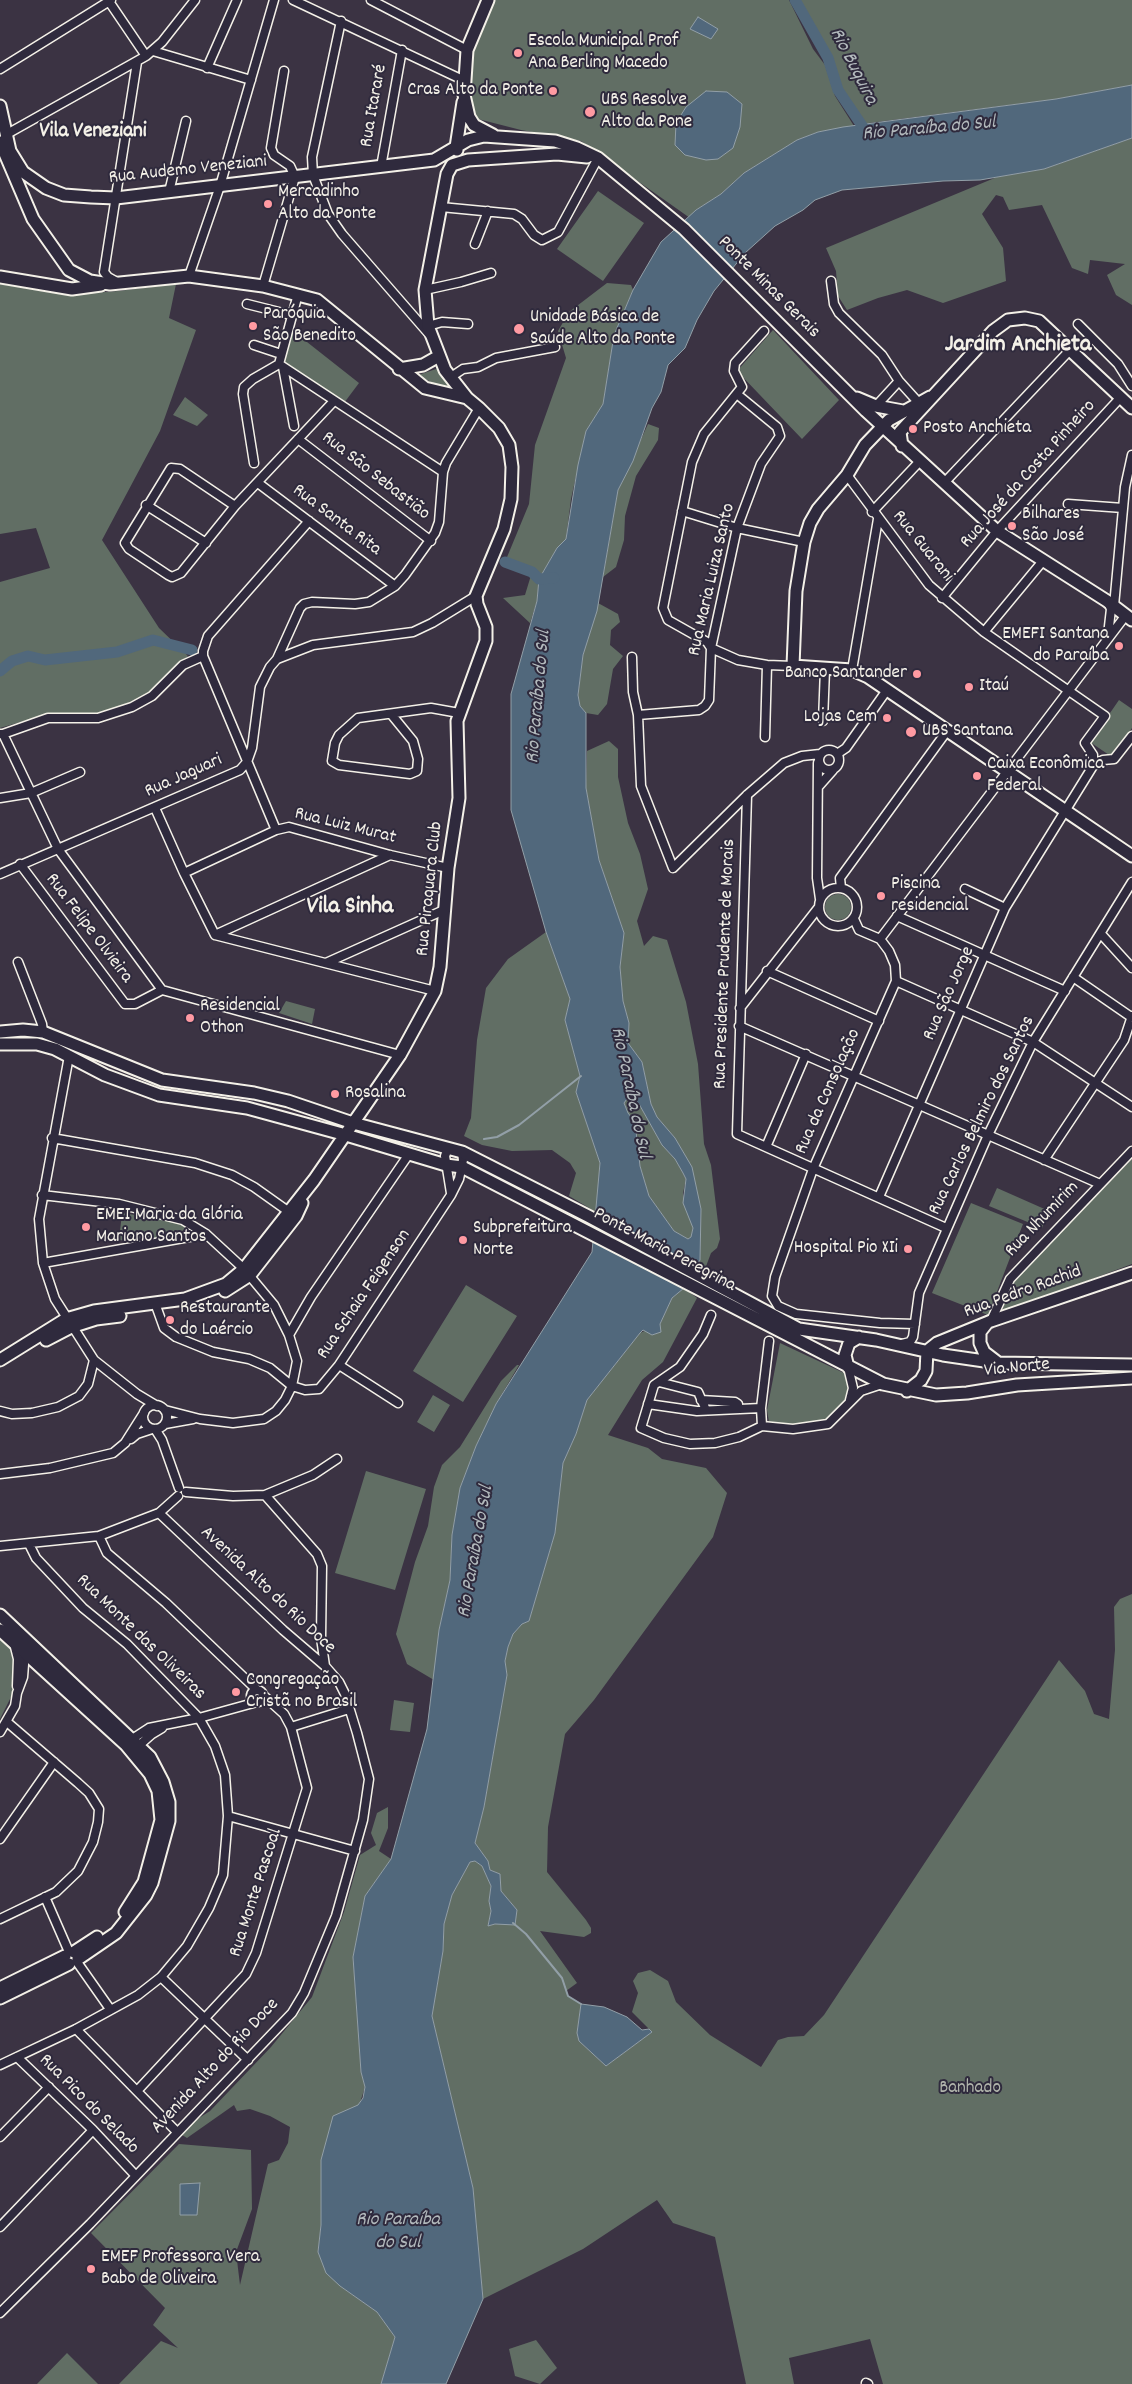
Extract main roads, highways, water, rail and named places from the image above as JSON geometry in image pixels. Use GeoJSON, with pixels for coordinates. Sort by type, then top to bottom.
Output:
{"type":"FeatureCollection","features":[{"type":"Feature","properties":{"kind":"main road"},"geometry":{"type":"LineString","coordinates":[[468,160],[460,154],[456,147],[464,95],[467,50],[488,0]]}},
{"type":"Feature","properties":{"kind":"main road"},"geometry":{"type":"LineString","coordinates":[[464,95],[469,117],[474,125],[498,136],[502,151],[491,158]]}},
{"type":"Feature","properties":{"kind":"main road","name":"Rua Audemo Veneziani"},"geometry":{"type":"LineString","coordinates":[[0,106],[4,138],[14,160],[23,172],[35,181],[64,195],[116,198],[434,160],[476,137],[498,136],[555,141],[577,148],[598,159],[660,209]]}},
{"type":"Feature","properties":{"kind":"main road"},"geometry":{"type":"LineString","coordinates":[[4,138],[8,161],[33,219],[69,270],[90,281],[116,284]]}},
{"type":"Feature","properties":{"kind":"main road","name":"Rua Audemo Veneziani"},"geometry":{"type":"LineString","coordinates":[[447,174],[452,165],[468,160],[557,154],[579,155],[598,159]]}},
{"type":"Feature","properties":{"kind":"main road"},"geometry":{"type":"LineString","coordinates":[[434,160],[443,164],[447,174],[425,290],[429,330],[450,377],[467,398]]}},
{"type":"Feature","properties":{"kind":"main road"},"geometry":{"type":"LineString","coordinates":[[19,189],[26,182],[35,181]]}},
{"type":"Feature","properties":{"kind":"main road","name":"Ponte Minas Gerais"},"geometry":{"type":"LineString","coordinates":[[660,209],[684,229],[852,395],[871,408],[902,446],[996,531],[1129,617]]}},
{"type":"Feature","properties":{"kind":"main road"},"geometry":{"type":"LineString","coordinates":[[58,287],[65,282],[69,270]]}},
{"type":"Feature","properties":{"kind":"main road"},"geometry":{"type":"LineString","coordinates":[[0,277],[72,289],[189,276],[263,286],[298,294],[317,300],[399,369],[425,388],[467,398]]}},
{"type":"Feature","properties":{"kind":"main road"},"geometry":{"type":"LineString","coordinates":[[902,446],[900,432],[930,397],[993,331],[1008,320],[1025,318],[1039,320],[1132,408]]}},
{"type":"Feature","properties":{"kind":"main road"},"geometry":{"type":"LineString","coordinates":[[399,369],[423,365],[439,356]]}},
{"type":"Feature","properties":{"kind":"main road"},"geometry":{"type":"LineString","coordinates":[[930,397],[918,402],[889,420],[866,446],[847,475],[818,510],[810,523],[804,542],[796,591],[793,666],[852,670],[868,677],[1132,856]]}},
{"type":"Feature","properties":{"kind":"main road","name":"Rua Piraquara Club"},"geometry":{"type":"LineString","coordinates":[[69,1323],[156,1306],[186,1306],[230,1290],[293,1214],[314,1180],[400,1055],[435,991],[440,967],[448,868],[459,798],[458,713],[486,641],[486,627],[477,604],[476,596],[504,530],[511,499],[512,467],[509,445],[499,428],[467,398]]}},
{"type":"Feature","properties":{"kind":"main road"},"geometry":{"type":"LineString","coordinates":[[866,446],[871,428],[871,408],[903,411]]}},
{"type":"Feature","properties":{"kind":"main road","name":"Ponte Maria Peregrina"},"geometry":{"type":"LineString","coordinates":[[0,1032],[23,1030],[43,1032],[162,1080],[254,1093],[288,1101],[353,1123],[462,1152],[588,1216],[765,1318]]}},
{"type":"Feature","properties":{"kind":"main road","name":"Ponte Maria Peregrina"},"geometry":{"type":"LineString","coordinates":[[0,1044],[36,1044],[55,1049],[105,1076],[159,1095],[247,1108],[346,1134],[446,1165],[462,1167],[581,1226],[750,1316],[765,1318]]}},
{"type":"Feature","properties":{"kind":"main road"},"geometry":{"type":"LineString","coordinates":[[84,1064],[91,1059],[91,1052]]}},
{"type":"Feature","properties":{"kind":"main road"},"geometry":{"type":"LineString","coordinates":[[105,1076],[105,1065],[112,1061]]}},
{"type":"Feature","properties":{"kind":"main road","name":"Rua Pedro Rachid"},"geometry":{"type":"LineString","coordinates":[[927,1351],[937,1343],[989,1322],[1132,1273]]}},
{"type":"Feature","properties":{"kind":"main road","name":"Via Norte"},"geometry":{"type":"LineString","coordinates":[[765,1318],[799,1329],[902,1344],[927,1351],[998,1363],[1046,1366],[1132,1365]]}},
{"type":"Feature","properties":{"kind":"main road","name":"Via Norte"},"geometry":{"type":"LineString","coordinates":[[765,1318],[848,1367],[882,1384],[907,1391],[936,1395],[1017,1385],[1132,1378]]}},
{"type":"Feature","properties":{"kind":"main road"},"geometry":{"type":"LineString","coordinates":[[989,1322],[980,1332],[980,1343],[984,1352],[998,1363]]}},
{"type":"Feature","properties":{"kind":"main road"},"geometry":{"type":"LineString","coordinates":[[0,1360],[69,1323]]}},
{"type":"Feature","properties":{"kind":"main road"},"geometry":{"type":"LineString","coordinates":[[0,1369],[69,1323]]}},
{"type":"Feature","properties":{"kind":"main road"},"geometry":{"type":"LineString","coordinates":[[848,1367],[845,1355],[849,1343],[858,1337]]}},
{"type":"Feature","properties":{"kind":"main road"},"geometry":{"type":"LineString","coordinates":[[907,1391],[921,1380],[926,1371],[927,1351]]}},
{"type":"Feature","properties":{"kind":"main road"},"geometry":{"type":"LineString","coordinates":[[0,1615],[26,1647],[132,1745],[158,1791],[161,1820],[146,1875],[122,1917],[72,1958],[0,1998]]}},
{"type":"Feature","properties":{"kind":"main road"},"geometry":{"type":"LineString","coordinates":[[0,1630],[14,1642],[26,1647]]}},
{"type":"Feature","properties":{"kind":"main road"},"geometry":{"type":"LineString","coordinates":[[0,1988],[72,1958]]}},
{"type":"Feature","properties":{"kind":"water"},"geometry":{"type":"Polygon","coordinates":[[[698,17],[718,29],[711,39],[690,29],[698,17]]]}},
{"type":"Feature","properties":{"kind":"water","name":"Rio Paraíba do Sul"},"geometry":{"type":"Polygon","coordinates":[[[1132,85],[1132,138],[1044,169],[980,180],[943,181],[842,190],[815,200],[803,210],[775,226],[745,253],[714,291],[697,320],[685,348],[668,365],[661,392],[652,408],[633,461],[618,490],[597,611],[583,655],[578,695],[580,706],[586,713],[586,788],[599,860],[624,933],[620,967],[623,1001],[629,1023],[628,1043],[642,1062],[651,1104],[657,1117],[675,1138],[692,1167],[701,1209],[700,1260],[684,1288],[672,1298],[660,1324],[661,1332],[652,1335],[643,1330],[587,1400],[576,1434],[563,1463],[555,1533],[529,1621],[522,1624],[513,1634],[508,1647],[505,1661],[507,1675],[484,1807],[475,1843],[488,1861],[490,1870],[500,1874],[501,1891],[517,1910],[515,1925],[495,1924],[488,1926],[491,1911],[489,1901],[491,1886],[482,1866],[475,1861],[470,1862],[452,1895],[444,1924],[443,1951],[432,2016],[473,2188],[483,2299],[446,2384],[381,2384],[395,2337],[377,2312],[340,2286],[326,2273],[318,2252],[321,2225],[321,2160],[333,2116],[358,2105],[363,2098],[365,2087],[361,2072],[353,1957],[365,1896],[391,1859],[427,1729],[439,1630],[450,1580],[452,1535],[460,1488],[476,1446],[496,1404],[592,1252],[600,1163],[576,1092],[580,1076],[565,1020],[570,999],[546,932],[511,810],[511,694],[537,601],[539,579],[557,548],[566,539],[578,465],[586,431],[603,404],[614,335],[633,290],[661,242],[696,210],[721,194],[744,173],[797,140],[818,132],[843,127],[1056,99],[1132,85]],[[629,1096],[624,1103],[628,1113],[635,1122],[640,1166],[649,1196],[674,1231],[688,1239],[691,1237],[693,1228],[683,1203],[686,1179],[675,1159],[662,1145],[639,1104],[633,1097],[629,1096]]]}},
{"type":"Feature","properties":{"kind":"water"},"geometry":{"type":"Polygon","coordinates":[[[706,91],[727,92],[742,104],[740,127],[733,148],[718,159],[706,160],[685,155],[675,145],[676,123],[686,107],[706,91]]]}},
{"type":"Feature","properties":{"kind":"water"},"geometry":{"type":"Polygon","coordinates":[[[581,2004],[604,2007],[627,2017],[642,2030],[649,2029],[652,2032],[606,2066],[579,2041],[577,2033],[581,2004]]]}},
{"type":"Feature","properties":{"kind":"water"},"geometry":{"type":"Polygon","coordinates":[[[200,2183],[197,2215],[180,2215],[180,2184],[200,2183]]]}},
{"type":"Feature","properties":{"kind":"waterway","name":"Rio Buquira"},"geometry":{"type":"LineString","coordinates":[[795,0],[828,58],[838,90],[869,136]]}},
{"type":"Feature","properties":{"kind":"waterway"},"geometry":{"type":"LineString","coordinates":[[505,562],[532,572],[539,579],[554,578]]}},
{"type":"Feature","properties":{"kind":"waterway"},"geometry":{"type":"LineString","coordinates":[[0,671],[12,661],[28,656],[45,660],[117,652],[153,640],[192,650]]}},
{"type":"Feature","properties":{"kind":"waterway"},"geometry":{"type":"LineString","coordinates":[[484,1139],[497,1137],[519,1125],[581,1076]]}},
{"type":"Feature","properties":{"kind":"waterway"},"geometry":{"type":"LineString","coordinates":[[513,1923],[526,1934],[562,1978],[568,1996],[581,2004]]}},
{"type":"Feature","properties":{"kind":"place","name":"Escola Municipal Prof Ana Berling Macedo"},"geometry":{"type":"Point","coordinates":[518,53]}},
{"type":"Feature","properties":{"kind":"place","name":"Cras Alto da Ponte"},"geometry":{"type":"Point","coordinates":[553,91]}},
{"type":"Feature","properties":{"kind":"place","name":"UBS Resolve Alto da Pone"},"geometry":{"type":"Point","coordinates":[590,112]}},
{"type":"Feature","properties":{"kind":"place","name":"Mercadinho Alto da Ponte"},"geometry":{"type":"Point","coordinates":[268,204]}},
{"type":"Feature","properties":{"kind":"place","name":"Paróquia São Benedito"},"geometry":{"type":"Point","coordinates":[253,326]}},
{"type":"Feature","properties":{"kind":"place","name":"Unidade Básica de Saúde Alto da Ponte"},"geometry":{"type":"Point","coordinates":[519,329]}},
{"type":"Feature","properties":{"kind":"place","name":"Posto Anchieta"},"geometry":{"type":"Point","coordinates":[913,429]}},
{"type":"Feature","properties":{"kind":"place","name":"Bilhares São José"},"geometry":{"type":"Point","coordinates":[1012,526]}},
{"type":"Feature","properties":{"kind":"place","name":"EMEFI Santana do Paraíba"},"geometry":{"type":"Point","coordinates":[1119,646]}},
{"type":"Feature","properties":{"kind":"place","name":"Banco Santander"},"geometry":{"type":"Point","coordinates":[917,674]}},
{"type":"Feature","properties":{"kind":"place","name":"Itaú"},"geometry":{"type":"Point","coordinates":[969,687]}},
{"type":"Feature","properties":{"kind":"place","name":"Lojas Cem"},"geometry":{"type":"Point","coordinates":[887,718]}},
{"type":"Feature","properties":{"kind":"place","name":"UBS Santana"},"geometry":{"type":"Point","coordinates":[911,732]}},
{"type":"Feature","properties":{"kind":"place","name":"Caixa Econômica Federal"},"geometry":{"type":"Point","coordinates":[977,776]}},
{"type":"Feature","properties":{"kind":"place","name":"Piscina residencial"},"geometry":{"type":"Point","coordinates":[881,896]}},
{"type":"Feature","properties":{"kind":"place","name":"Residencial Othon"},"geometry":{"type":"Point","coordinates":[190,1018]}},
{"type":"Feature","properties":{"kind":"place","name":"Rosalina"},"geometry":{"type":"Point","coordinates":[335,1094]}},
{"type":"Feature","properties":{"kind":"place","name":"EMEI Maria da Glória Mariano Santos"},"geometry":{"type":"Point","coordinates":[86,1227]}},
{"type":"Feature","properties":{"kind":"place","name":"Subprefeitura Norte"},"geometry":{"type":"Point","coordinates":[463,1240]}},
{"type":"Feature","properties":{"kind":"place","name":"Hospital Pio XIi"},"geometry":{"type":"Point","coordinates":[908,1249]}},
{"type":"Feature","properties":{"kind":"place","name":"Restaurante do Laércio"},"geometry":{"type":"Point","coordinates":[170,1320]}},
{"type":"Feature","properties":{"kind":"place","name":"Congregação Cristã no Brasil"},"geometry":{"type":"Point","coordinates":[236,1692]}},
{"type":"Feature","properties":{"kind":"place","name":"EMEF Professora Vera Babo de Oliveira"},"geometry":{"type":"Point","coordinates":[91,2269]}},
{"type":"Feature","properties":{"kind":"district","name":"Vila Veneziani"},"geometry":{"type":"Point","coordinates":[93,133]}},
{"type":"Feature","properties":{"kind":"district","name":"Jardim Anchieta"},"geometry":{"type":"Point","coordinates":[1018,347]}},
{"type":"Feature","properties":{"kind":"district","name":"Vila Sinha"},"geometry":{"type":"Point","coordinates":[350,909]}},
{"type":"Feature","properties":{"kind":"park label","name":"Banhado"},"geometry":{"type":"Point","coordinates":[970,2089]}}]}
